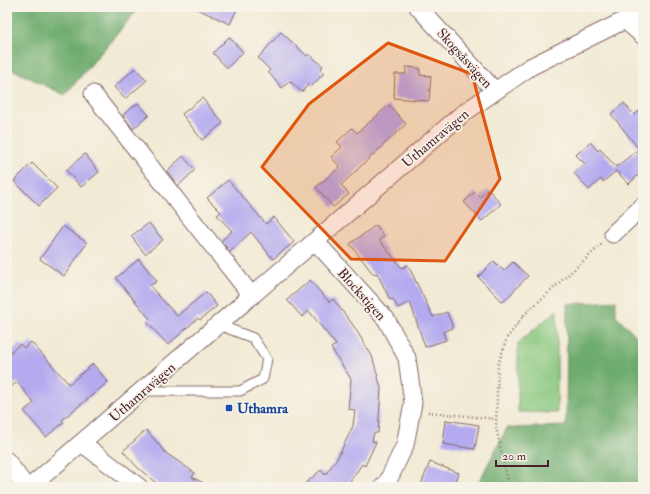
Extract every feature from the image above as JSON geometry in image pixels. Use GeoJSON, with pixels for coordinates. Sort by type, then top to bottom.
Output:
{"type":"FeatureCollection","features":[{"type":"Feature","properties":{"kind":"street","name":"Skogsåsvägen"},"geometry":{"type":"LineString","coordinates":[[418,7],[495,91]]}},
{"type":"Feature","properties":{"kind":"street","name":"Uthamravägen"},"geometry":{"type":"LineString","coordinates":[[30,487],[462,115],[530,67],[630,13]]}},
{"type":"Feature","properties":{"kind":"street"},"geometry":{"type":"LineString","coordinates":[[630,13],[643,36]]}},
{"type":"Feature","properties":{"kind":"street"},"geometry":{"type":"LineString","coordinates":[[93,94],[252,296]]}},
{"type":"Feature","properties":{"kind":"street"},"geometry":{"type":"LineString","coordinates":[[614,234],[643,206]]}},
{"type":"Feature","properties":{"kind":"street","name":"Blockstigen"},"geometry":{"type":"LineString","coordinates":[[315,241],[386,319],[407,358],[412,404],[406,438],[387,483],[383,487]]}},
{"type":"Feature","properties":{"kind":"street"},"geometry":{"type":"LineString","coordinates":[[82,443],[139,487]]}},
{"type":"Feature","properties":{"kind":"street"},"geometry":{"type":"LineString","coordinates":[[7,461],[26,487]]}},
{"type":"Feature","properties":{"kind":"lane"},"geometry":{"type":"LineString","coordinates":[[143,391],[240,391],[263,379],[267,359],[253,338],[219,325]]}},
{"type":"Feature","properties":{"kind":"path"},"geometry":{"type":"LineString","coordinates":[[509,487],[496,427],[498,365],[507,338],[524,315],[614,234]]}},
{"type":"Feature","properties":{"kind":"path"},"geometry":{"type":"LineString","coordinates":[[426,411],[496,419]]}},
{"type":"Feature","properties":{"kind":"highlighted area"},"geometry":{"type":"Polygon","coordinates":[[[388,43],[472,74],[500,179],[445,261],[351,259],[262,167],[309,104],[388,43]]]}},
{"type":"Feature","properties":{"kind":"green space"},"geometry":{"type":"Polygon","coordinates":[[[7,7],[140,7],[65,95],[7,67],[7,7]]]}},
{"type":"Feature","properties":{"kind":"green space"},"geometry":{"type":"Polygon","coordinates":[[[616,301],[616,315],[643,343],[643,487],[476,487],[507,428],[566,426],[567,304],[616,301]]]}},
{"type":"Feature","properties":{"kind":"green space"},"geometry":{"type":"Polygon","coordinates":[[[557,310],[557,413],[518,412],[518,343],[557,310]]]}},
{"type":"Feature","properties":{"kind":"building"},"geometry":{"type":"Polygon","coordinates":[[[193,7],[238,7],[230,24],[193,7]]]}},
{"type":"Feature","properties":{"kind":"building"},"geometry":{"type":"Polygon","coordinates":[[[281,32],[307,56],[309,54],[323,66],[320,70],[324,73],[312,86],[309,83],[302,92],[290,81],[282,88],[268,72],[270,70],[258,58],[281,32]]]}},
{"type":"Feature","properties":{"kind":"building"},"geometry":{"type":"Polygon","coordinates":[[[229,37],[243,52],[227,68],[213,53],[229,37]]]}},
{"type":"Feature","properties":{"kind":"building"},"geometry":{"type":"Polygon","coordinates":[[[406,67],[420,68],[420,75],[431,76],[429,101],[394,98],[395,74],[406,74],[406,67]]]}},
{"type":"Feature","properties":{"kind":"building"},"geometry":{"type":"Polygon","coordinates":[[[135,68],[147,80],[125,99],[114,87],[135,68]]]}},
{"type":"Feature","properties":{"kind":"building"},"geometry":{"type":"Polygon","coordinates":[[[202,98],[223,123],[202,140],[182,114],[202,98]]]}},
{"type":"Feature","properties":{"kind":"building"},"geometry":{"type":"Polygon","coordinates":[[[138,103],[149,115],[133,129],[123,115],[138,103]]]}},
{"type":"Feature","properties":{"kind":"building"},"geometry":{"type":"Polygon","coordinates":[[[624,103],[634,115],[643,108],[643,170],[629,184],[616,171],[603,182],[601,179],[589,190],[574,173],[585,164],[576,155],[590,142],[598,151],[600,149],[616,167],[639,149],[611,114],[624,103]]]}},
{"type":"Feature","properties":{"kind":"building"},"geometry":{"type":"Polygon","coordinates":[[[389,105],[406,124],[341,185],[349,194],[333,207],[316,187],[340,167],[331,157],[342,147],[337,142],[352,128],[357,133],[389,105]]]}},
{"type":"Feature","properties":{"kind":"building"},"geometry":{"type":"Polygon","coordinates":[[[85,154],[99,172],[81,187],[66,170],[85,154]]]}},
{"type":"Feature","properties":{"kind":"building"},"geometry":{"type":"Polygon","coordinates":[[[183,156],[195,170],[178,186],[167,171],[183,156]]]}},
{"type":"Feature","properties":{"kind":"building"},"geometry":{"type":"Polygon","coordinates":[[[32,163],[57,188],[39,206],[14,181],[32,163]]]}},
{"type":"Feature","properties":{"kind":"building"},"geometry":{"type":"Polygon","coordinates":[[[228,180],[266,224],[274,217],[294,242],[273,259],[251,232],[230,252],[221,241],[232,231],[217,215],[221,212],[207,198],[228,180]]]}},
{"type":"Feature","properties":{"kind":"building"},"geometry":{"type":"Polygon","coordinates":[[[488,189],[501,204],[482,221],[464,202],[475,192],[480,197],[488,189]]]}},
{"type":"Feature","properties":{"kind":"building"},"geometry":{"type":"Polygon","coordinates":[[[149,223],[163,240],[145,254],[131,236],[149,223]]]}},
{"type":"Feature","properties":{"kind":"building"},"geometry":{"type":"Polygon","coordinates":[[[376,225],[384,236],[379,240],[402,268],[408,265],[433,317],[447,312],[453,328],[443,332],[446,340],[425,347],[410,302],[398,308],[393,299],[390,300],[377,273],[374,275],[350,244],[376,225]]]}},
{"type":"Feature","properties":{"kind":"building"},"geometry":{"type":"Polygon","coordinates":[[[63,226],[87,243],[64,276],[40,259],[63,226]]]}},
{"type":"Feature","properties":{"kind":"building"},"geometry":{"type":"Polygon","coordinates":[[[139,259],[157,281],[150,286],[177,316],[206,292],[217,306],[200,320],[198,318],[168,345],[147,322],[150,319],[116,278],[139,259]]]}},
{"type":"Feature","properties":{"kind":"building"},"geometry":{"type":"Polygon","coordinates":[[[494,261],[504,271],[513,262],[528,276],[503,302],[478,277],[494,261]]]}},
{"type":"Feature","properties":{"kind":"building"},"geometry":{"type":"Polygon","coordinates":[[[310,280],[329,302],[333,299],[353,325],[372,356],[381,388],[378,433],[374,433],[372,441],[376,442],[365,466],[362,464],[346,487],[301,487],[321,470],[325,475],[338,457],[353,426],[355,410],[348,409],[351,379],[331,348],[336,345],[309,311],[302,317],[287,300],[310,280]]]}},
{"type":"Feature","properties":{"kind":"building"},"geometry":{"type":"Polygon","coordinates":[[[31,342],[69,384],[93,364],[108,382],[62,420],[64,422],[46,437],[24,411],[34,403],[17,382],[7,390],[7,355],[20,344],[24,348],[31,342]]]}},
{"type":"Feature","properties":{"kind":"building"},"geometry":{"type":"Polygon","coordinates":[[[446,420],[479,425],[475,449],[443,444],[446,420]]]}},
{"type":"Feature","properties":{"kind":"building"},"geometry":{"type":"Polygon","coordinates":[[[146,430],[166,453],[195,473],[192,477],[211,487],[161,487],[138,468],[123,451],[146,430]]]}},
{"type":"Feature","properties":{"kind":"building"},"geometry":{"type":"Polygon","coordinates":[[[430,462],[459,473],[454,487],[420,487],[430,462]]]}},
{"type":"Feature","properties":{"kind":"place","name":"Uthamra"},"geometry":{"type":"Point","coordinates":[229,408]}}]}
